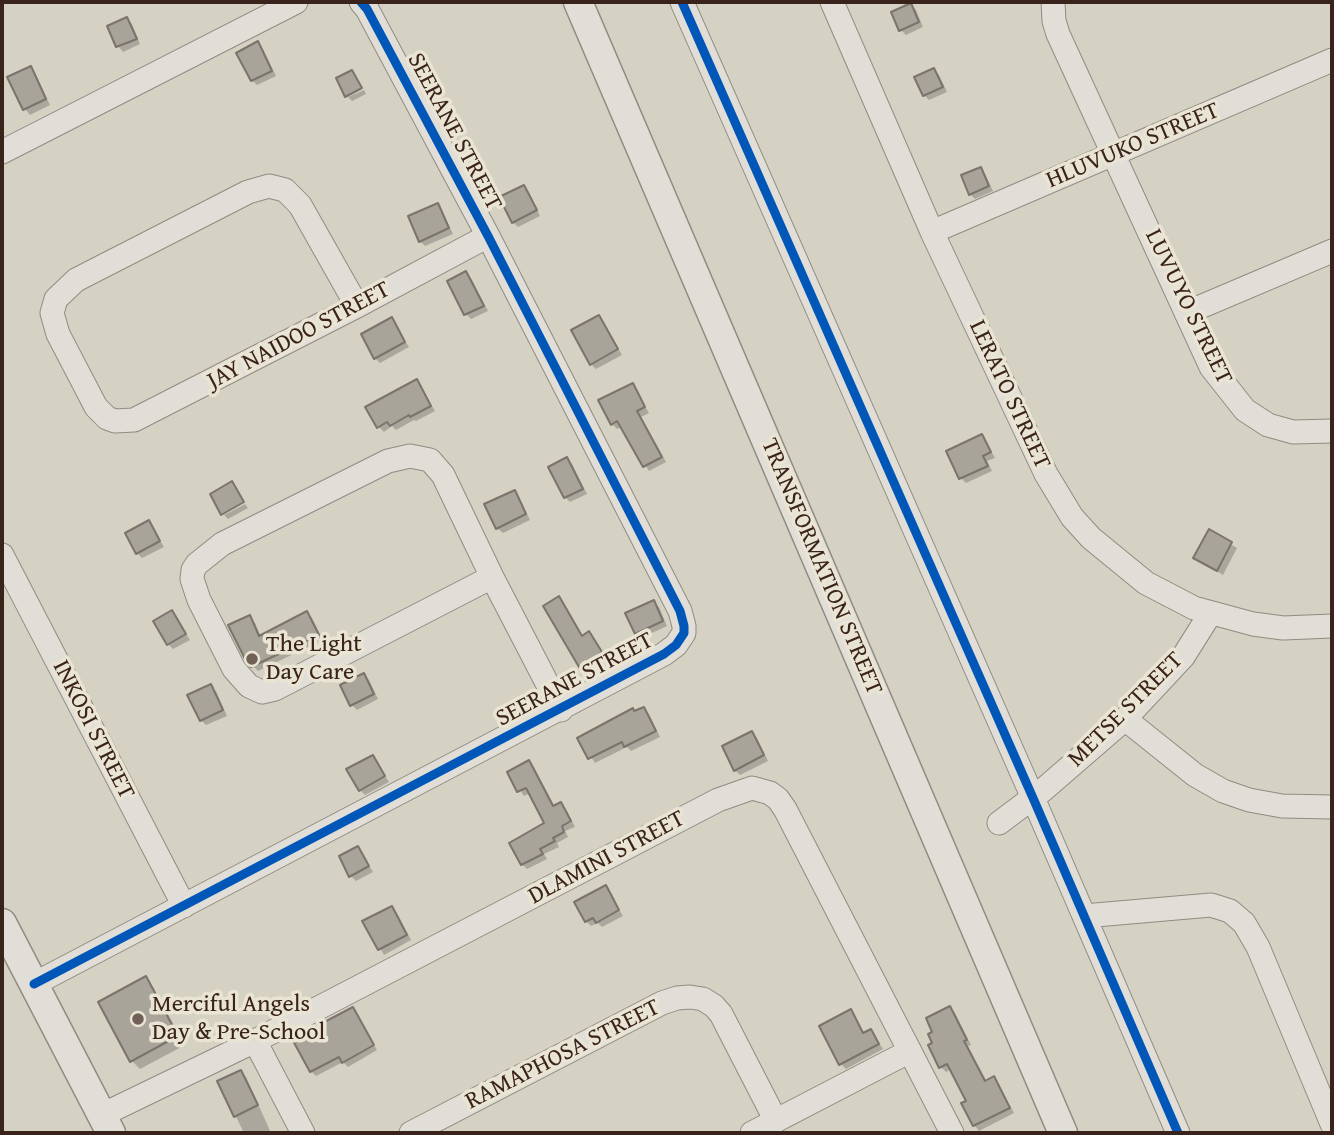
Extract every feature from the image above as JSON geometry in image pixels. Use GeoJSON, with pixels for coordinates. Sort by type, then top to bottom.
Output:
{"type":"FeatureCollection","features":[{"type":"Feature","properties":{"kind":"street"},"geometry":{"type":"LineString","coordinates":[[2,152],[296,2]]}},
{"type":"Feature","properties":{"kind":"street","name":"SEERANE STREET"},"geometry":{"type":"LineString","coordinates":[[34,984],[561,710],[671,650],[681,640],[684,626],[667,587],[488,236],[374,21],[361,2]]}},
{"type":"Feature","properties":{"kind":"street","name":"TRANSFORMATION STREET"},"geometry":{"type":"LineString","coordinates":[[578,2],[1063,1133]]}},
{"type":"Feature","properties":{"kind":"street"},"geometry":{"type":"LineString","coordinates":[[682,2],[1178,1133]]}},
{"type":"Feature","properties":{"kind":"street","name":"LERATO STREET"},"geometry":{"type":"LineString","coordinates":[[832,2],[932,232],[1046,474],[1072,517],[1100,545],[1146,583],[1171,598],[1210,614],[1253,624],[1283,628],[1332,625]]}},
{"type":"Feature","properties":{"kind":"street","name":"LUVUYO STREET"},"geometry":{"type":"LineString","coordinates":[[1053,2],[1058,34],[1211,366],[1245,410],[1268,425],[1293,432],[1332,431]]}},
{"type":"Feature","properties":{"kind":"street","name":"HLUVUKO STREET"},"geometry":{"type":"LineString","coordinates":[[932,232],[1332,60]]}},
{"type":"Feature","properties":{"kind":"street","name":"JAY NAIDOO STREET"},"geometry":{"type":"LineString","coordinates":[[357,306],[300,205],[290,194],[278,187],[269,186],[248,192],[76,280],[56,299],[52,313],[58,334],[96,407],[107,418],[124,422],[146,416],[357,306],[488,236]]}},
{"type":"Feature","properties":{"kind":"street"},"geometry":{"type":"LineString","coordinates":[[1186,313],[1332,251]]}},
{"type":"Feature","properties":{"kind":"street"},"geometry":{"type":"LineString","coordinates":[[492,577],[275,689],[262,692],[249,686],[234,669],[199,600],[192,579],[197,564],[222,544],[388,461],[410,456],[430,460],[443,475],[561,710]]}},
{"type":"Feature","properties":{"kind":"street","name":"INKOSI STREET"},"geometry":{"type":"LineString","coordinates":[[2,555],[184,906]]}},
{"type":"Feature","properties":{"kind":"street","name":"METSE STREET"},"geometry":{"type":"LineString","coordinates":[[999,823],[1033,798],[1125,719],[1182,657],[1210,614]]}},
{"type":"Feature","properties":{"kind":"street"},"geometry":{"type":"LineString","coordinates":[[1125,719],[1195,775],[1223,791],[1249,800],[1282,806],[1332,807]]}},
{"type":"Feature","properties":{"kind":"street","name":"DLAMINI STREET"},"geometry":{"type":"LineString","coordinates":[[106,1124],[255,1041],[718,800],[752,789],[769,793],[778,799],[785,809],[952,1133]]}},
{"type":"Feature","properties":{"kind":"street"},"geometry":{"type":"LineString","coordinates":[[1084,916],[1211,905],[1230,911],[1244,923],[1258,947],[1332,1124]]}},
{"type":"Feature","properties":{"kind":"street"},"geometry":{"type":"LineString","coordinates":[[2,923],[106,1124]]}},
{"type":"Feature","properties":{"kind":"street","name":"RAMAPHOSA STREET"},"geometry":{"type":"LineString","coordinates":[[411,1133],[662,1003],[690,996],[703,999],[721,1014],[776,1121]]}},
{"type":"Feature","properties":{"kind":"street"},"geometry":{"type":"LineString","coordinates":[[255,1041],[303,1133]]}},
{"type":"Feature","properties":{"kind":"street"},"geometry":{"type":"LineString","coordinates":[[752,1133],[910,1051]]}},
{"type":"Feature","properties":{"kind":"building"},"geometry":{"type":"Polygon","coordinates":[[[911,3],[919,22],[899,31],[891,12],[911,3]]]}},
{"type":"Feature","properties":{"kind":"building"},"geometry":{"type":"Polygon","coordinates":[[[127,17],[137,39],[116,47],[107,26],[127,17]]]}},
{"type":"Feature","properties":{"kind":"building"},"geometry":{"type":"Polygon","coordinates":[[[258,41],[272,71],[251,81],[236,53],[258,41]]]}},
{"type":"Feature","properties":{"kind":"building"},"geometry":{"type":"Polygon","coordinates":[[[31,66],[46,99],[23,110],[7,77],[31,66]]]}},
{"type":"Feature","properties":{"kind":"building"},"geometry":{"type":"Polygon","coordinates":[[[934,68],[943,87],[923,96],[914,77],[934,68]]]}},
{"type":"Feature","properties":{"kind":"building"},"geometry":{"type":"Polygon","coordinates":[[[352,70],[362,88],[345,97],[336,78],[352,70]]]}},
{"type":"Feature","properties":{"kind":"building"},"geometry":{"type":"Polygon","coordinates":[[[981,167],[989,186],[969,195],[961,175],[981,167]]]}},
{"type":"Feature","properties":{"kind":"building"},"geometry":{"type":"Polygon","coordinates":[[[524,185],[537,210],[512,223],[499,197],[524,185]]]}},
{"type":"Feature","properties":{"kind":"building"},"geometry":{"type":"Polygon","coordinates":[[[438,203],[449,228],[419,242],[408,216],[438,203]]]}},
{"type":"Feature","properties":{"kind":"building"},"geometry":{"type":"Polygon","coordinates":[[[466,271],[484,306],[464,315],[447,281],[466,271]]]}},
{"type":"Feature","properties":{"kind":"building"},"geometry":{"type":"Polygon","coordinates":[[[599,315],[618,349],[590,365],[571,330],[599,315]]]}},
{"type":"Feature","properties":{"kind":"building"},"geometry":{"type":"Polygon","coordinates":[[[392,317],[405,342],[374,359],[361,334],[392,317]]]}},
{"type":"Feature","properties":{"kind":"building"},"geometry":{"type":"Polygon","coordinates":[[[417,379],[431,406],[390,426],[387,422],[377,428],[365,407],[417,379]]]}},
{"type":"Feature","properties":{"kind":"building"},"geometry":{"type":"Polygon","coordinates":[[[633,383],[645,407],[637,411],[662,457],[643,467],[617,421],[611,425],[598,400],[633,383]]]}},
{"type":"Feature","properties":{"kind":"building"},"geometry":{"type":"Polygon","coordinates":[[[982,434],[991,452],[983,456],[988,466],[959,479],[946,451],[982,434]]]}},
{"type":"Feature","properties":{"kind":"building"},"geometry":{"type":"Polygon","coordinates":[[[567,457],[583,489],[564,498],[548,467],[567,457]]]}},
{"type":"Feature","properties":{"kind":"building"},"geometry":{"type":"Polygon","coordinates":[[[232,481],[244,502],[221,515],[210,494],[232,481]]]}},
{"type":"Feature","properties":{"kind":"building"},"geometry":{"type":"Polygon","coordinates":[[[515,490],[526,514],[496,529],[484,504],[515,490]]]}},
{"type":"Feature","properties":{"kind":"building"},"geometry":{"type":"Polygon","coordinates":[[[149,520],[160,541],[136,554],[125,533],[149,520]]]}},
{"type":"Feature","properties":{"kind":"building"},"geometry":{"type":"Polygon","coordinates":[[[1209,529],[1232,542],[1217,571],[1193,558],[1209,529]]]}},
{"type":"Feature","properties":{"kind":"building"},"geometry":{"type":"Polygon","coordinates":[[[559,596],[582,636],[589,631],[602,652],[579,667],[543,606],[559,596]]]}},
{"type":"Feature","properties":{"kind":"building"},"geometry":{"type":"Polygon","coordinates":[[[654,600],[663,621],[635,634],[625,613],[654,600]]]}},
{"type":"Feature","properties":{"kind":"building"},"geometry":{"type":"Polygon","coordinates":[[[172,610],[186,634],[167,645],[153,621],[172,610]]]}},
{"type":"Feature","properties":{"kind":"building"},"geometry":{"type":"Polygon","coordinates":[[[307,611],[319,635],[251,667],[228,625],[250,615],[259,636],[307,611]]]}},
{"type":"Feature","properties":{"kind":"building"},"geometry":{"type":"Polygon","coordinates":[[[364,673],[374,694],[350,706],[340,685],[364,673]]]}},
{"type":"Feature","properties":{"kind":"building"},"geometry":{"type":"Polygon","coordinates":[[[211,684],[223,710],[200,721],[187,695],[211,684]]]}},
{"type":"Feature","properties":{"kind":"building"},"geometry":{"type":"Polygon","coordinates":[[[644,707],[656,731],[624,747],[622,742],[588,759],[577,738],[633,708],[634,711],[644,707]]]}},
{"type":"Feature","properties":{"kind":"building"},"geometry":{"type":"Polygon","coordinates":[[[752,731],[764,755],[734,771],[722,746],[752,731]]]}},
{"type":"Feature","properties":{"kind":"building"},"geometry":{"type":"Polygon","coordinates":[[[373,755],[385,776],[359,791],[346,769],[373,755]]]}},
{"type":"Feature","properties":{"kind":"building"},"geometry":{"type":"Polygon","coordinates":[[[529,760],[553,806],[561,802],[571,821],[562,826],[564,832],[553,838],[555,841],[540,849],[543,854],[521,865],[509,843],[544,823],[526,788],[517,792],[507,772],[529,760]]]}},
{"type":"Feature","properties":{"kind":"building"},"geometry":{"type":"Polygon","coordinates":[[[358,846],[369,866],[349,877],[339,856],[358,846]]]}},
{"type":"Feature","properties":{"kind":"building"},"geometry":{"type":"Polygon","coordinates":[[[606,885],[619,910],[596,923],[593,918],[585,922],[574,902],[606,885]]]}},
{"type":"Feature","properties":{"kind":"building"},"geometry":{"type":"Polygon","coordinates":[[[392,906],[407,935],[378,950],[362,921],[392,906]]]}},
{"type":"Feature","properties":{"kind":"building","name":"Merciful Angels Day & Pre-School"},"geometry":{"type":"Polygon","coordinates":[[[146,976],[178,1036],[130,1062],[98,1002],[146,976]]]}},
{"type":"Feature","properties":{"kind":"building"},"geometry":{"type":"Polygon","coordinates":[[[950,1006],[967,1040],[964,1041],[985,1081],[994,1076],[1010,1108],[973,1126],[961,1103],[966,1101],[947,1064],[939,1068],[928,1045],[932,1043],[928,1034],[932,1032],[926,1018],[950,1006]]]}},
{"type":"Feature","properties":{"kind":"building"},"geometry":{"type":"Polygon","coordinates":[[[353,1007],[374,1045],[342,1063],[339,1057],[310,1072],[292,1039],[353,1007]]]}},
{"type":"Feature","properties":{"kind":"building"},"geometry":{"type":"Polygon","coordinates":[[[851,1009],[863,1033],[871,1029],[879,1044],[839,1065],[819,1026],[851,1009]]]}},
{"type":"Feature","properties":{"kind":"building"},"geometry":{"type":"Polygon","coordinates":[[[241,1070],[258,1105],[234,1117],[217,1081],[241,1070]]]}},
{"type":"Feature","properties":{"kind":"cycle path"},"geometry":{"type":"LineString","coordinates":[[34,984],[664,654],[676,645],[684,633],[680,611],[488,236],[361,2]]}},
{"type":"Feature","properties":{"kind":"cycle path"},"geometry":{"type":"LineString","coordinates":[[682,2],[1178,1133]]}},
{"type":"Feature","properties":{"kind":"place","name":"The Light Day Care"},"geometry":{"type":"Point","coordinates":[252,659]}},
{"type":"Feature","properties":{"kind":"place","name":"Merciful Angels Day & Pre-School"},"geometry":{"type":"Point","coordinates":[138,1019]}}]}
